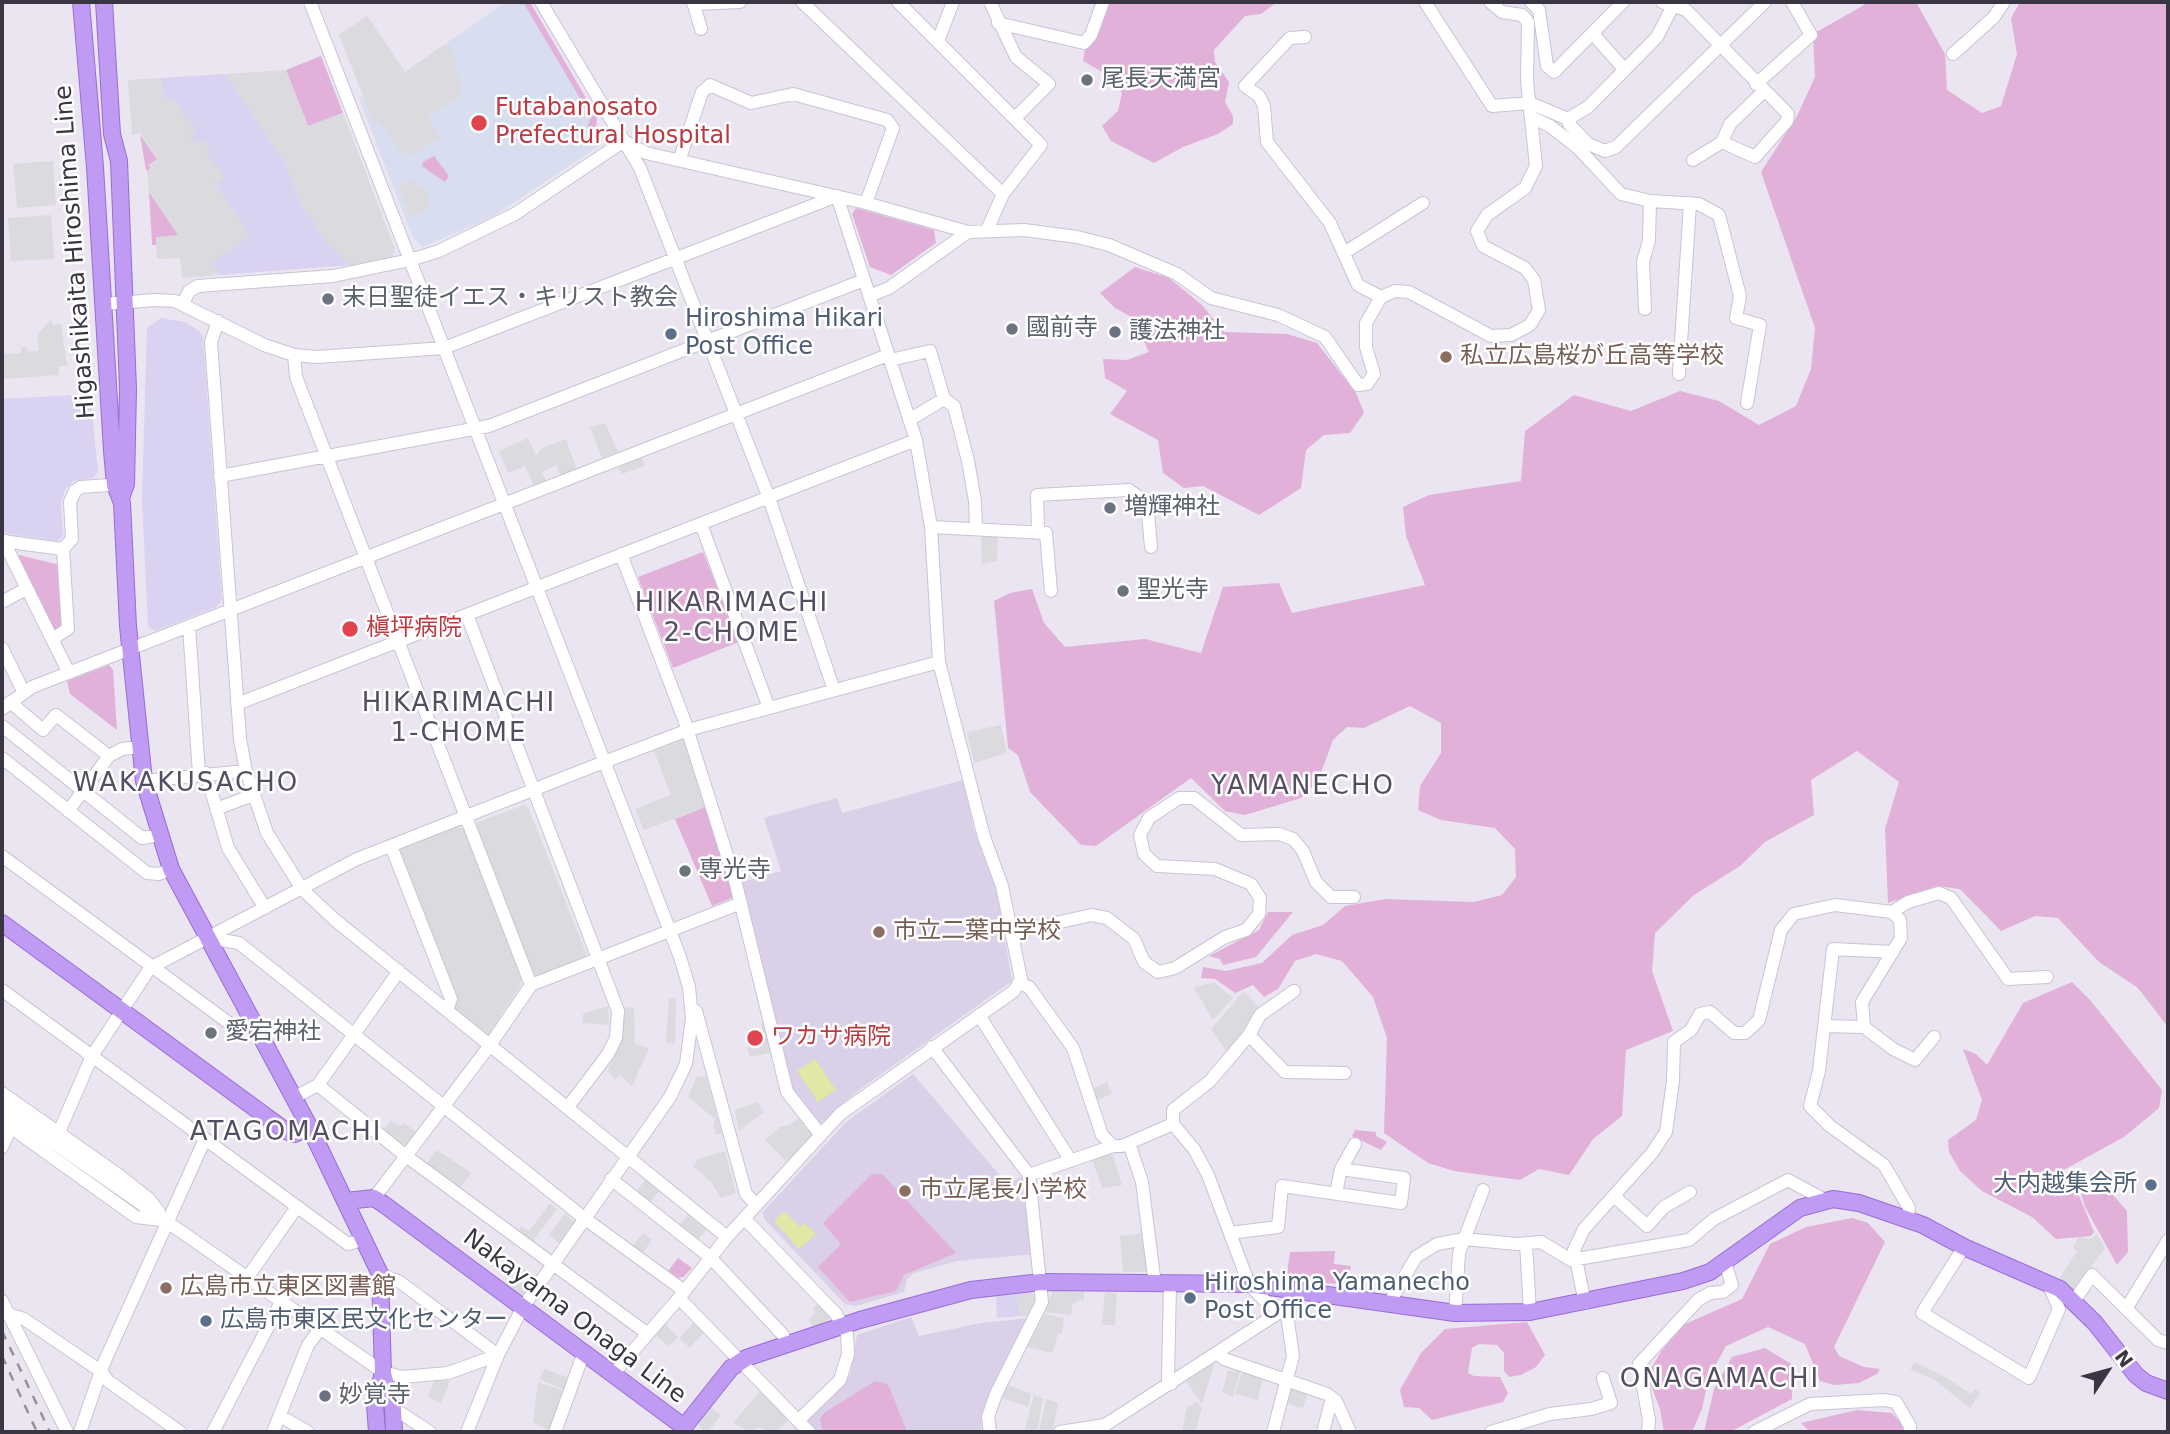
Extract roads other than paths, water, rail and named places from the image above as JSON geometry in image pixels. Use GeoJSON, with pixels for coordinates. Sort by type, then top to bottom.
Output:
{"type":"FeatureCollection","features":[{"type":"Feature","properties":{"kind":"main road","name":"Higashikaita Hiroshima Line"},"geometry":{"type":"LineString","coordinates":[[81,2],[121,489],[128,626],[133,650],[144,781],[172,869],[251,1024],[310,1128],[380,1274]]}},
{"type":"Feature","properties":{"kind":"main road","name":"Higashikaita Hiroshima Line"},"geometry":{"type":"LineString","coordinates":[[104,2],[112,134],[119,161],[128,388],[121,489]]}},
{"type":"Feature","properties":{"kind":"main road"},"geometry":{"type":"LineString","coordinates":[[2,923],[286,1131],[294,1134],[310,1128]]}},
{"type":"Feature","properties":{"kind":"main road"},"geometry":{"type":"LineString","coordinates":[[346,1201],[374,1198]]}},
{"type":"Feature","properties":{"kind":"main road","name":"Nakayama Onaga Line"},"geometry":{"type":"LineString","coordinates":[[374,1198],[614,1374],[686,1431],[738,1362]]}},
{"type":"Feature","properties":{"kind":"main road"},"geometry":{"type":"LineString","coordinates":[[738,1362],[844,1325],[971,1290],[1041,1282],[1249,1284],[1455,1313],[1530,1312],[1585,1303],[1683,1281],[1710,1272],[1800,1208],[1823,1199],[1851,1201],[1909,1219],[1964,1247],[2048,1282],[2074,1301],[2136,1375],[2146,1383],[2168,1391]]}},
{"type":"Feature","properties":{"kind":"main road"},"geometry":{"type":"LineString","coordinates":[[380,1274],[383,1371],[393,1408],[394,1432]]}},
{"type":"Feature","properties":{"kind":"main road"},"geometry":{"type":"LineString","coordinates":[[377,1432],[376,1405],[383,1371]]}},
{"type":"Feature","properties":{"kind":"street"},"geometry":{"type":"LineString","coordinates":[[310,2],[670,931],[715,1074],[746,1194],[757,1204]]}},
{"type":"Feature","properties":{"kind":"street"},"geometry":{"type":"LineString","coordinates":[[541,2],[640,168],[769,498],[834,690]]}},
{"type":"Feature","properties":{"kind":"street"},"geometry":{"type":"LineString","coordinates":[[701,29],[693,3],[740,2]]}},
{"type":"Feature","properties":{"kind":"street"},"geometry":{"type":"LineString","coordinates":[[802,2],[1003,194]]}},
{"type":"Feature","properties":{"kind":"street"},"geometry":{"type":"LineString","coordinates":[[898,2],[1041,145],[1003,194],[987,230]]}},
{"type":"Feature","properties":{"kind":"street"},"geometry":{"type":"LineString","coordinates":[[938,41],[953,2]]}},
{"type":"Feature","properties":{"kind":"street"},"geometry":{"type":"LineString","coordinates":[[990,2],[1016,57],[1049,84],[1015,118]]}},
{"type":"Feature","properties":{"kind":"street"},"geometry":{"type":"LineString","coordinates":[[998,23],[1084,43],[1091,35],[1103,2]]}},
{"type":"Feature","properties":{"kind":"street"},"geometry":{"type":"LineString","coordinates":[[1425,2],[1492,106],[1530,103],[1568,118]]}},
{"type":"Feature","properties":{"kind":"street"},"geometry":{"type":"LineString","coordinates":[[624,141],[646,153],[680,158],[866,203],[968,232],[1024,229],[1109,245],[1177,274],[1211,298],[1278,315],[1325,337],[1358,384],[1367,384],[1374,374],[1365,335],[1366,323],[1381,297],[1395,291],[1409,292],[1491,336],[1511,335],[1530,325],[1539,310],[1534,280],[1525,268],[1483,246],[1477,231],[1487,215],[1525,188],[1536,166],[1527,81],[1528,22],[1522,15],[1502,12],[1490,2]]}},
{"type":"Feature","properties":{"kind":"street"},"geometry":{"type":"LineString","coordinates":[[1540,5],[1548,66],[1554,72],[1623,2]]}},
{"type":"Feature","properties":{"kind":"street"},"geometry":{"type":"LineString","coordinates":[[1568,118],[1569,124],[1588,144],[1605,151],[1616,147],[1765,2]]}},
{"type":"Feature","properties":{"kind":"street"},"geometry":{"type":"LineString","coordinates":[[1693,160],[1722,142],[1730,124],[1759,88],[1811,35],[1792,2]]}},
{"type":"Feature","properties":{"kind":"street"},"geometry":{"type":"LineString","coordinates":[[1953,54],[1994,17],[2004,2]]}},
{"type":"Feature","properties":{"kind":"street"},"geometry":{"type":"LineString","coordinates":[[1568,118],[1588,107],[1657,37],[1679,4],[1759,88],[1788,114],[1787,121],[1755,157],[1722,142]]}},
{"type":"Feature","properties":{"kind":"street"},"geometry":{"type":"LineString","coordinates":[[1592,34],[1625,69]]}},
{"type":"Feature","properties":{"kind":"street"},"geometry":{"type":"LineString","coordinates":[[1305,37],[1290,38],[1245,86],[1259,96],[1264,106],[1267,142],[1330,223],[1358,285],[1381,297]]}},
{"type":"Feature","properties":{"kind":"street"},"geometry":{"type":"LineString","coordinates":[[680,158],[702,92],[710,85],[751,103],[793,94],[887,120],[893,128],[866,203]]}},
{"type":"Feature","properties":{"kind":"street"},"geometry":{"type":"LineString","coordinates":[[1531,117],[1550,126],[1578,148],[1621,194],[1650,201],[1690,202],[1719,215],[1740,296],[1736,318],[1760,325],[1747,403]]}},
{"type":"Feature","properties":{"kind":"street"},"geometry":{"type":"LineString","coordinates":[[183,303],[189,291],[198,286],[333,275],[410,260],[453,245],[515,214],[624,141]]}},
{"type":"Feature","properties":{"kind":"street"},"geometry":{"type":"LineString","coordinates":[[104,304],[155,300],[183,303],[264,345],[294,355],[317,357],[444,348],[676,261],[837,196]]}},
{"type":"Feature","properties":{"kind":"street"},"geometry":{"type":"LineString","coordinates":[[837,196],[916,440],[931,527],[939,662],[984,837],[1004,891],[1021,984]]}},
{"type":"Feature","properties":{"kind":"street"},"geometry":{"type":"LineString","coordinates":[[1645,309],[1643,262],[1649,240],[1650,201]]}},
{"type":"Feature","properties":{"kind":"street"},"geometry":{"type":"LineString","coordinates":[[1679,374],[1690,202]]}},
{"type":"Feature","properties":{"kind":"street"},"geometry":{"type":"LineString","coordinates":[[1344,253],[1423,203]]}},
{"type":"Feature","properties":{"kind":"street"},"geometry":{"type":"LineString","coordinates":[[869,296],[889,288],[968,232]]}},
{"type":"Feature","properties":{"kind":"street"},"geometry":{"type":"LineString","coordinates":[[220,476],[476,429],[864,281]]}},
{"type":"Feature","properties":{"kind":"street"},"geometry":{"type":"LineString","coordinates":[[218,321],[211,342],[237,704],[246,771],[267,833],[303,889],[399,971],[628,1154],[727,1237]]}},
{"type":"Feature","properties":{"kind":"street"},"geometry":{"type":"LineString","coordinates":[[109,756],[56,715],[43,730],[6,706],[23,691],[889,358],[930,351],[944,398],[954,406],[968,461],[975,501],[976,528]]}},
{"type":"Feature","properties":{"kind":"street"},"geometry":{"type":"LineString","coordinates":[[294,355],[296,377],[531,985]]}},
{"type":"Feature","properties":{"kind":"street"},"geometry":{"type":"LineString","coordinates":[[909,420],[944,398]]}},
{"type":"Feature","properties":{"kind":"street"},"geometry":{"type":"LineString","coordinates":[[237,704],[916,440]]}},
{"type":"Feature","properties":{"kind":"street"},"geometry":{"type":"LineString","coordinates":[[52,639],[68,629],[63,549],[72,539],[70,502],[75,491],[81,487],[121,489]]}},
{"type":"Feature","properties":{"kind":"street"},"geometry":{"type":"LineString","coordinates":[[1038,530],[1037,495],[1129,490],[1147,503],[1151,547]]}},
{"type":"Feature","properties":{"kind":"street"},"geometry":{"type":"LineString","coordinates":[[701,524],[769,708]]}},
{"type":"Feature","properties":{"kind":"street"},"geometry":{"type":"LineString","coordinates":[[931,527],[1038,530],[1046,533],[1051,591]]}},
{"type":"Feature","properties":{"kind":"street"},"geometry":{"type":"LineString","coordinates":[[4,541],[63,549]]}},
{"type":"Feature","properties":{"kind":"street"},"geometry":{"type":"LineString","coordinates":[[4,541],[69,673]]}},
{"type":"Feature","properties":{"kind":"street"},"geometry":{"type":"LineString","coordinates":[[621,554],[688,730],[741,903],[787,1092],[820,1134]]}},
{"type":"Feature","properties":{"kind":"street"},"geometry":{"type":"LineString","coordinates":[[2,602],[26,589]]}},
{"type":"Feature","properties":{"kind":"street"},"geometry":{"type":"LineString","coordinates":[[467,615],[618,1011],[615,1038],[568,1107]]}},
{"type":"Feature","properties":{"kind":"street"},"geometry":{"type":"LineString","coordinates":[[189,626],[203,774],[228,848],[265,908]]}},
{"type":"Feature","properties":{"kind":"street"},"geometry":{"type":"LineString","coordinates":[[2,648],[23,691]]}},
{"type":"Feature","properties":{"kind":"street"},"geometry":{"type":"LineString","coordinates":[[59,1132],[92,1056],[150,968],[357,859],[467,815],[688,730],[939,662]]}},
{"type":"Feature","properties":{"kind":"street"},"geometry":{"type":"LineString","coordinates":[[2,726],[142,838],[161,835]]}},
{"type":"Feature","properties":{"kind":"street"},"geometry":{"type":"LineString","coordinates":[[68,811],[109,756],[122,749],[140,747]]}},
{"type":"Feature","properties":{"kind":"street"},"geometry":{"type":"LineString","coordinates":[[2,758],[147,873],[159,874],[172,869]]}},
{"type":"Feature","properties":{"kind":"street"},"geometry":{"type":"LineString","coordinates":[[144,781],[246,771]]}},
{"type":"Feature","properties":{"kind":"street"},"geometry":{"type":"LineString","coordinates":[[216,809],[253,795]]}},
{"type":"Feature","properties":{"kind":"street"},"geometry":{"type":"LineString","coordinates":[[1012,933],[1091,915],[1107,919],[1134,939],[1144,961],[1158,972],[1175,968],[1225,937],[1246,930],[1258,914],[1259,898],[1251,884],[1215,869],[1157,866],[1144,854],[1140,835],[1149,818],[1179,798],[1194,798],[1241,835],[1279,834],[1293,839],[1303,851],[1316,882],[1331,897],[1354,897]]}},
{"type":"Feature","properties":{"kind":"street"},"geometry":{"type":"LineString","coordinates":[[391,846],[451,999],[447,1010]]}},
{"type":"Feature","properties":{"kind":"street"},"geometry":{"type":"LineString","coordinates":[[2,856],[150,968],[233,1026],[251,1024]]}},
{"type":"Feature","properties":{"kind":"street"},"geometry":{"type":"LineString","coordinates":[[1892,912],[1908,902],[1939,893],[1951,898],[2008,979],[2047,977]]}},
{"type":"Feature","properties":{"kind":"street"},"geometry":{"type":"LineString","coordinates":[[374,1198],[490,1045],[531,985],[741,903]]}},
{"type":"Feature","properties":{"kind":"street"},"geometry":{"type":"LineString","coordinates":[[1585,1303],[1574,1250],[1584,1229],[1652,1153],[1666,1132],[1673,1081],[1674,1042],[1691,1030],[1700,1014],[1710,1012],[1734,1033],[1745,1033],[1759,1020],[1781,930],[1794,914],[1835,905],[1892,912],[1900,920],[1901,938],[1862,1002],[1864,1027]]}},
{"type":"Feature","properties":{"kind":"street"},"geometry":{"type":"LineString","coordinates":[[208,938],[239,943],[681,1294],[738,1362],[808,1432]]}},
{"type":"Feature","properties":{"kind":"street"},"geometry":{"type":"LineString","coordinates":[[1893,952],[1833,949],[1819,1071],[1810,1106],[1830,1126],[1884,1165],[1909,1208],[1909,1219]]}},
{"type":"Feature","properties":{"kind":"street"},"geometry":{"type":"LineString","coordinates":[[293,1097],[318,1085],[399,971]]}},
{"type":"Feature","properties":{"kind":"street"},"geometry":{"type":"LineString","coordinates":[[614,1374],[727,1237],[820,1134],[861,1097],[1021,984]]}},
{"type":"Feature","properties":{"kind":"street"},"geometry":{"type":"LineString","coordinates":[[1021,984],[1029,987],[1073,1048],[1102,1135],[1113,1146]]}},
{"type":"Feature","properties":{"kind":"street"},"geometry":{"type":"LineString","coordinates":[[467,1432],[498,1356],[523,1307],[670,1097],[688,1056],[692,1018],[689,987]]}},
{"type":"Feature","properties":{"kind":"street"},"geometry":{"type":"LineString","coordinates":[[2,990],[348,1244],[365,1240]]}},
{"type":"Feature","properties":{"kind":"street"},"geometry":{"type":"LineString","coordinates":[[1286,1308],[1268,1304],[1249,1284],[1208,1175],[1194,1149],[1173,1124],[1173,1110],[1210,1081],[1249,1035],[1260,1015],[1294,991]]}},
{"type":"Feature","properties":{"kind":"street"},"geometry":{"type":"LineString","coordinates":[[979,1015],[1071,1161]]}},
{"type":"Feature","properties":{"kind":"street"},"geometry":{"type":"LineString","coordinates":[[1824,1026],[1864,1027],[1893,1049],[1915,1060],[1934,1037]]}},
{"type":"Feature","properties":{"kind":"street"},"geometry":{"type":"LineString","coordinates":[[1249,1035],[1284,1072],[1345,1073]]}},
{"type":"Feature","properties":{"kind":"street"},"geometry":{"type":"LineString","coordinates":[[932,1047],[1029,1175],[1042,1302],[996,1394],[988,1417],[989,1432]]}},
{"type":"Feature","properties":{"kind":"street"},"geometry":{"type":"LineString","coordinates":[[688,1056],[707,1061],[715,1074]]}},
{"type":"Feature","properties":{"kind":"street"},"geometry":{"type":"LineString","coordinates":[[318,1085],[406,1156],[648,1334]]}},
{"type":"Feature","properties":{"kind":"street"},"geometry":{"type":"LineString","coordinates":[[2,1093],[149,1199],[166,1221]]}},
{"type":"Feature","properties":{"kind":"street"},"geometry":{"type":"LineString","coordinates":[[2,1107],[383,1371],[402,1377],[447,1373],[498,1356]]}},
{"type":"Feature","properties":{"kind":"street"},"geometry":{"type":"LineString","coordinates":[[2,1147],[6,1124],[136,1217],[166,1221]]}},
{"type":"Feature","properties":{"kind":"street"},"geometry":{"type":"LineString","coordinates":[[1029,1175],[1129,1143],[1173,1124]]}},
{"type":"Feature","properties":{"kind":"street"},"geometry":{"type":"LineString","coordinates":[[80,1432],[102,1372],[166,1221],[205,1139]]}},
{"type":"Feature","properties":{"kind":"street"},"geometry":{"type":"LineString","coordinates":[[1129,1143],[1142,1182],[1163,1285],[1168,1378],[1171,1384]]}},
{"type":"Feature","properties":{"kind":"street"},"geometry":{"type":"LineString","coordinates":[[1336,1193],[1341,1169],[1355,1144]]}},
{"type":"Feature","properties":{"kind":"street"},"geometry":{"type":"LineString","coordinates":[[1230,1233],[1278,1227],[1282,1186],[1401,1203],[1404,1178],[1341,1169]]}},
{"type":"Feature","properties":{"kind":"street"},"geometry":{"type":"LineString","coordinates":[[611,1179],[710,1257],[783,1335],[787,1345]]}},
{"type":"Feature","properties":{"kind":"street"},"geometry":{"type":"LineString","coordinates":[[1388,1305],[1416,1257],[1437,1244],[1464,1239],[1526,1244],[1541,1242],[1571,1260],[1575,1257],[1671,1245],[1689,1240],[1714,1219],[1788,1181],[1823,1199]]}},
{"type":"Feature","properties":{"kind":"street"},"geometry":{"type":"LineString","coordinates":[[1455,1313],[1459,1253],[1483,1190]]}},
{"type":"Feature","properties":{"kind":"street"},"geometry":{"type":"LineString","coordinates":[[1614,1196],[1647,1226],[1664,1207],[1690,1192]]}},
{"type":"Feature","properties":{"kind":"street"},"geometry":{"type":"LineString","coordinates":[[247,1278],[297,1207]]}},
{"type":"Feature","properties":{"kind":"street"},"geometry":{"type":"LineString","coordinates":[[744,1218],[844,1325],[848,1354],[839,1380],[798,1421]]}},
{"type":"Feature","properties":{"kind":"street"},"geometry":{"type":"LineString","coordinates":[[2126,1309],[2168,1240]]}},
{"type":"Feature","properties":{"kind":"street"},"geometry":{"type":"LineString","coordinates":[[1526,1244],[1530,1312]]}},
{"type":"Feature","properties":{"kind":"street"},"geometry":{"type":"LineString","coordinates":[[1964,1247],[1922,1313],[2029,1378],[2059,1309],[2048,1282]]}},
{"type":"Feature","properties":{"kind":"street"},"geometry":{"type":"LineString","coordinates":[[1647,1431],[1639,1364],[1698,1300],[1710,1293],[1723,1292],[1732,1285],[1725,1262]]}},
{"type":"Feature","properties":{"kind":"street"},"geometry":{"type":"LineString","coordinates":[[380,1274],[400,1282],[498,1356]]}},
{"type":"Feature","properties":{"kind":"street"},"geometry":{"type":"LineString","coordinates":[[2074,1301],[2092,1275],[2158,1340],[2168,1343]]}},
{"type":"Feature","properties":{"kind":"street"},"geometry":{"type":"LineString","coordinates":[[2,1301],[67,1432]]}},
{"type":"Feature","properties":{"kind":"street"},"geometry":{"type":"LineString","coordinates":[[214,1432],[281,1302]]}},
{"type":"Feature","properties":{"kind":"street"},"geometry":{"type":"LineString","coordinates":[[1060,1432],[1105,1424],[1286,1308]]}},
{"type":"Feature","properties":{"kind":"street"},"geometry":{"type":"LineString","coordinates":[[1273,1432],[1293,1356],[1286,1308]]}},
{"type":"Feature","properties":{"kind":"street"},"geometry":{"type":"LineString","coordinates":[[8,1314],[24,1319],[102,1372],[108,1381],[180,1432]]}},
{"type":"Feature","properties":{"kind":"street"},"geometry":{"type":"LineString","coordinates":[[273,1432],[308,1345],[320,1329]]}},
{"type":"Feature","properties":{"kind":"street"},"geometry":{"type":"LineString","coordinates":[[555,1432],[584,1352]]}},
{"type":"Feature","properties":{"kind":"street"},"geometry":{"type":"LineString","coordinates":[[1218,1354],[1224,1359],[1332,1398],[1350,1432]]}},
{"type":"Feature","properties":{"kind":"street"},"geometry":{"type":"LineString","coordinates":[[1491,1432],[1550,1414],[1591,1409],[1611,1403],[1603,1378]]}},
{"type":"Feature","properties":{"kind":"street"},"geometry":{"type":"LineString","coordinates":[[1323,1432],[1332,1398]]}},
{"type":"Feature","properties":{"kind":"street"},"geometry":{"type":"LineString","coordinates":[[1754,1432],[1810,1404],[1884,1400],[1896,1402],[1910,1432]]}},
{"type":"Feature","properties":{"kind":"street"},"geometry":{"type":"LineString","coordinates":[[393,1408],[430,1432]]}},
{"type":"Feature","properties":{"kind":"street"},"geometry":{"type":"LineString","coordinates":[[280,1416],[308,1432]]}},
{"type":"Feature","properties":{"kind":"street"},"geometry":{"type":"LineString","coordinates":[[1114,1419],[1119,1432]]}},
{"type":"Feature","properties":{"kind":"railway"},"geometry":{"type":"LineString","coordinates":[[2,1331],[50,1432]]}},
{"type":"Feature","properties":{"kind":"railway"},"geometry":{"type":"LineString","coordinates":[[2,1356],[37,1432]]}},
{"type":"Feature","properties":{"kind":"place","name":"尾長天満宮"},"geometry":{"type":"Point","coordinates":[1087,80]}},
{"type":"Feature","properties":{"kind":"place","name":"Futabanosato Prefectural Hospital"},"geometry":{"type":"Point","coordinates":[479,123]}},
{"type":"Feature","properties":{"kind":"place","name":"末日聖徒イエス・キリスト教会"},"geometry":{"type":"Point","coordinates":[328,299]}},
{"type":"Feature","properties":{"kind":"place","name":"國前寺"},"geometry":{"type":"Point","coordinates":[1012,329]}},
{"type":"Feature","properties":{"kind":"place","name":"護法神社"},"geometry":{"type":"Point","coordinates":[1115,332]}},
{"type":"Feature","properties":{"kind":"place","name":"Hiroshima Hikari Post Office"},"geometry":{"type":"Point","coordinates":[671,334]}},
{"type":"Feature","properties":{"kind":"place","name":"私立広島桜が丘高等学校"},"geometry":{"type":"Point","coordinates":[1446,357]}},
{"type":"Feature","properties":{"kind":"place","name":"増輝神社"},"geometry":{"type":"Point","coordinates":[1110,508]}},
{"type":"Feature","properties":{"kind":"place","name":"聖光寺"},"geometry":{"type":"Point","coordinates":[1123,591]}},
{"type":"Feature","properties":{"kind":"place","name":"槇坪病院"},"geometry":{"type":"Point","coordinates":[350,629]}},
{"type":"Feature","properties":{"kind":"place","name":"専光寺"},"geometry":{"type":"Point","coordinates":[685,871]}},
{"type":"Feature","properties":{"kind":"place","name":"市立二葉中学校"},"geometry":{"type":"Point","coordinates":[879,932]}},
{"type":"Feature","properties":{"kind":"place","name":"愛宕神社"},"geometry":{"type":"Point","coordinates":[211,1033]}},
{"type":"Feature","properties":{"kind":"place","name":"ワカサ病院"},"geometry":{"type":"Point","coordinates":[755,1038]}},
{"type":"Feature","properties":{"kind":"place","name":"大内越集会所"},"geometry":{"type":"Point","coordinates":[2151,1185]}},
{"type":"Feature","properties":{"kind":"place","name":"市立尾長小学校"},"geometry":{"type":"Point","coordinates":[905,1191]}},
{"type":"Feature","properties":{"kind":"place","name":"広島市立東区図書館"},"geometry":{"type":"Point","coordinates":[166,1288]}},
{"type":"Feature","properties":{"kind":"place","name":"Hiroshima Yamanecho Post Office"},"geometry":{"type":"Point","coordinates":[1190,1298]}},
{"type":"Feature","properties":{"kind":"place","name":"広島市東区民文化センター"},"geometry":{"type":"Point","coordinates":[206,1321]}},
{"type":"Feature","properties":{"kind":"place","name":"妙覚寺"},"geometry":{"type":"Point","coordinates":[325,1396]}},
{"type":"Feature","properties":{"kind":"district","name":"HIKARIMACHI 2-CHOME"},"geometry":{"type":"Point","coordinates":[732,619]}},
{"type":"Feature","properties":{"kind":"district","name":"HIKARIMACHI 1-CHOME"},"geometry":{"type":"Point","coordinates":[459,719]}},
{"type":"Feature","properties":{"kind":"district","name":"WAKAKUSACHO"},"geometry":{"type":"Point","coordinates":[186,784]}},
{"type":"Feature","properties":{"kind":"district","name":"YAMANECHO"},"geometry":{"type":"Point","coordinates":[1303,787]}},
{"type":"Feature","properties":{"kind":"district","name":"ATAGOMACHI"},"geometry":{"type":"Point","coordinates":[286,1133]}},
{"type":"Feature","properties":{"kind":"district","name":"ONAGAMACHI"},"geometry":{"type":"Point","coordinates":[1720,1380]}}]}
